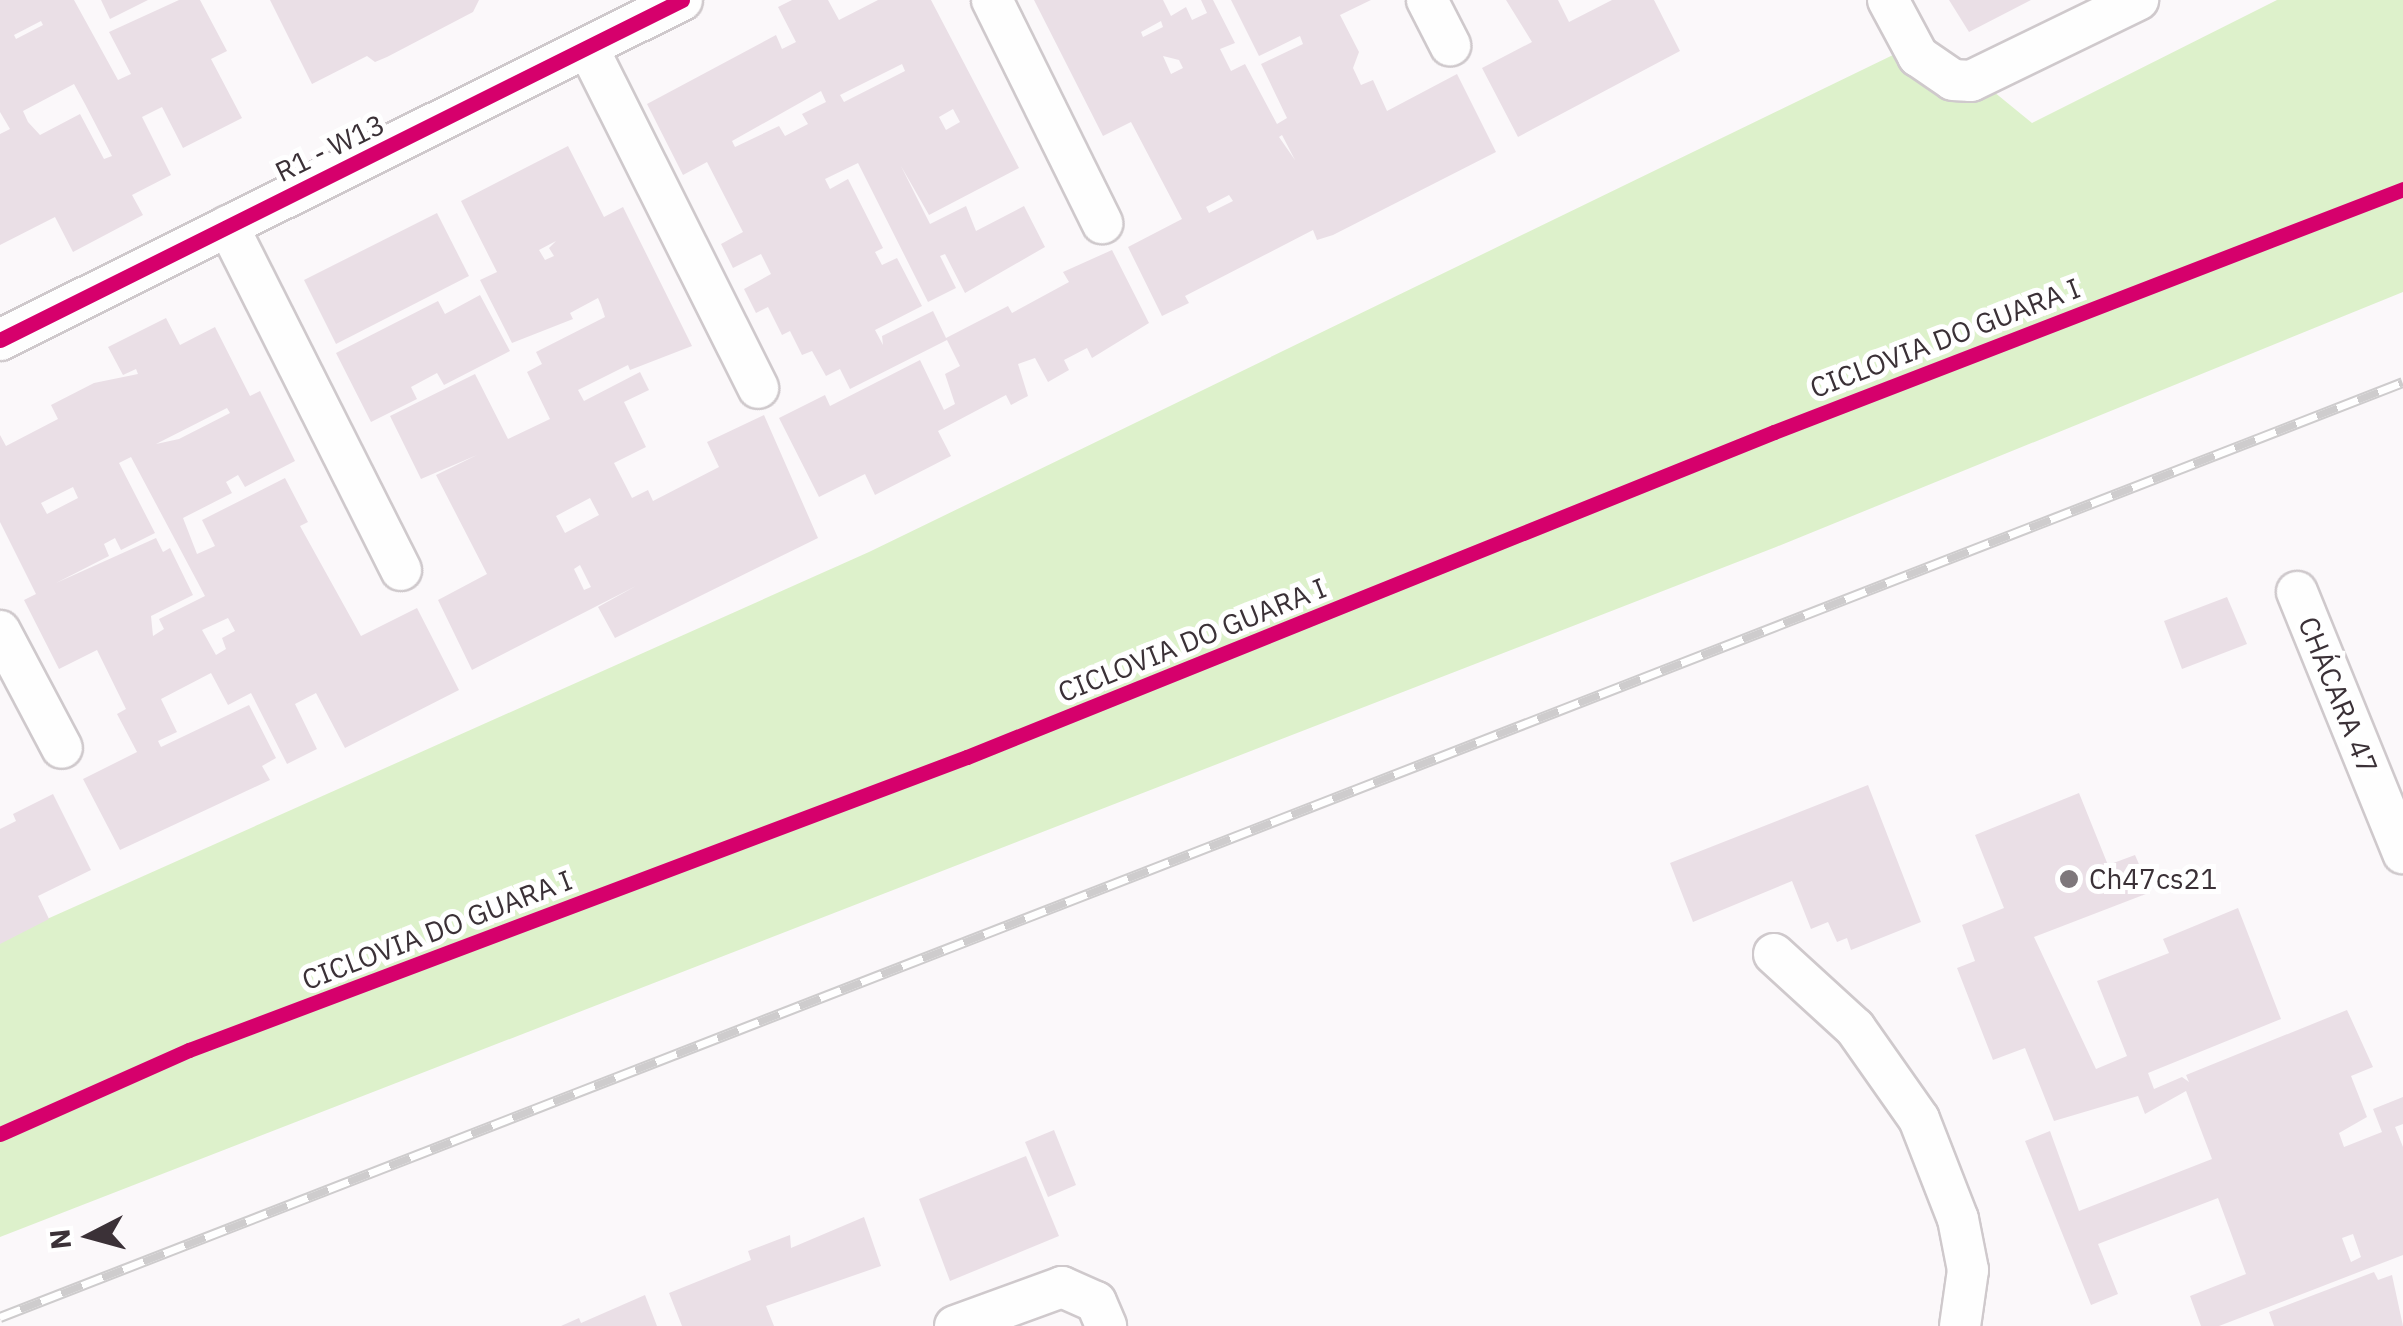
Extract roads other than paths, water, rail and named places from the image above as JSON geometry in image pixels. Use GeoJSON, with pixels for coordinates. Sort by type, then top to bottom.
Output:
{"type":"FeatureCollection","features":[{"type":"Feature","properties":{"kind":"street","name":"R1 - W13"},"geometry":{"type":"LineString","coordinates":[[0,340],[682,0]]}},
{"type":"Feature","properties":{"kind":"street"},"geometry":{"type":"LineString","coordinates":[[992,0],[1102,222]]}},
{"type":"Feature","properties":{"kind":"street"},"geometry":{"type":"LineString","coordinates":[[1427,0],[1450,45]]}},
{"type":"Feature","properties":{"kind":"street"},"geometry":{"type":"LineString","coordinates":[[1888,0],[1918,56],[1953,80],[1970,81],[2138,0]]}},
{"type":"Feature","properties":{"kind":"street"},"geometry":{"type":"LineString","coordinates":[[588,48],[758,388]]}},
{"type":"Feature","properties":{"kind":"street"},"geometry":{"type":"LineString","coordinates":[[228,226],[402,570]]}},
{"type":"Feature","properties":{"kind":"street","name":"CHÁCARA 47"},"geometry":{"type":"LineString","coordinates":[[2296,592],[2403,853]]}},
{"type":"Feature","properties":{"kind":"street"},"geometry":{"type":"LineString","coordinates":[[0,631],[62,748]]}},
{"type":"Feature","properties":{"kind":"street"},"geometry":{"type":"LineString","coordinates":[[1774,954],[1855,1028],[1919,1118],[1958,1219],[1968,1270],[1960,1326]]}},
{"type":"Feature","properties":{"kind":"street"},"geometry":{"type":"LineString","coordinates":[[955,1326],[1062,1287],[1096,1302],[1106,1326]]}},
{"type":"Feature","properties":{"kind":"railway"},"geometry":{"type":"LineString","coordinates":[[0,1317],[2403,382]]}},
{"type":"Feature","properties":{"kind":"place","name":"Ch47cs21"},"geometry":{"type":"Point","coordinates":[2069,879]}}]}
